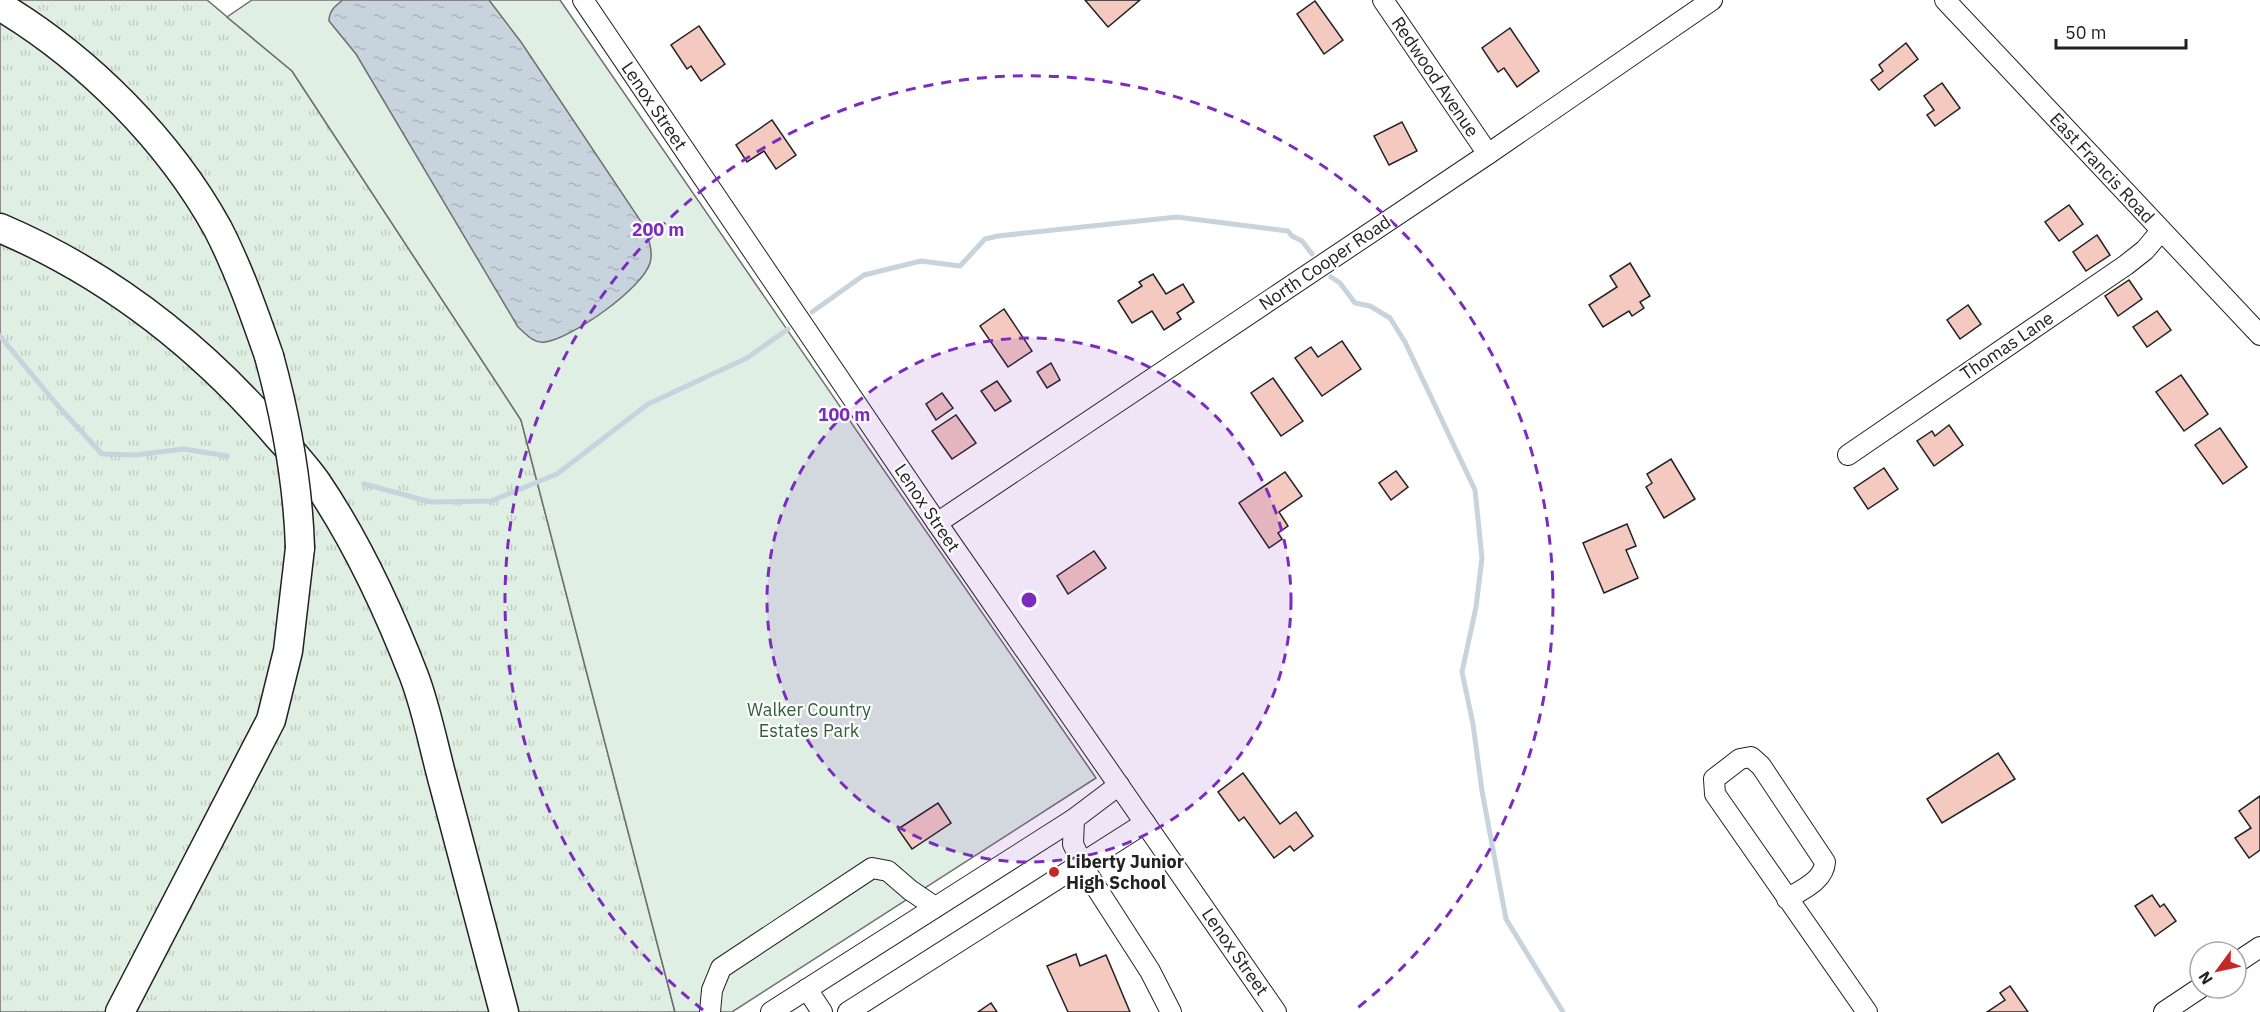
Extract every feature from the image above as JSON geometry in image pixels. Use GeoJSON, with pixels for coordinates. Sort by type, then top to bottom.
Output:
{"type":"FeatureCollection","features":[{"type":"Feature","properties":{"kind":"highway"},"geometry":{"type":"LineString","coordinates":[[0,6],[30,24],[65,50],[114,96],[164,149],[217,228],[248,294],[269,356],[283,408],[295,491],[300,548],[288,651],[270,720],[120,1012]]}},
{"type":"Feature","properties":{"kind":"highway"},"geometry":{"type":"LineString","coordinates":[[0,228],[38,244],[71,262],[111,286],[158,320],[219,373],[254,408],[316,482],[373,581],[415,678],[504,1012]]}},
{"type":"Feature","properties":{"kind":"street","name":"Lenox Street"},"geometry":{"type":"LineString","coordinates":[[583,0],[937,523],[1276,1012]]}},
{"type":"Feature","properties":{"kind":"street","name":"Redwood Avenue"},"geometry":{"type":"LineString","coordinates":[[1383,0],[1488,154]]}},
{"type":"Feature","properties":{"kind":"street","name":"North Cooper Road"},"geometry":{"type":"LineString","coordinates":[[937,523],[1488,154],[1712,0]]}},
{"type":"Feature","properties":{"kind":"street","name":"East Francis Road"},"geometry":{"type":"LineString","coordinates":[[1956,4],[2161,231],[2260,335]]}},
{"type":"Feature","properties":{"kind":"street","name":"Thomas Lane"},"geometry":{"type":"LineString","coordinates":[[1848,455],[2126,265],[2145,250],[2161,231]]}},
{"type":"Feature","properties":{"kind":"street"},"geometry":{"type":"LineString","coordinates":[[1787,899],[1820,877],[1825,870],[1825,862],[1761,766],[1751,757],[1740,759],[1714,779],[1715,794],[1787,899],[1867,1012]]}},
{"type":"Feature","properties":{"kind":"street"},"geometry":{"type":"LineString","coordinates":[[771,1012],[1074,819],[1119,785]]}},
{"type":"Feature","properties":{"kind":"street"},"geometry":{"type":"LineString","coordinates":[[1074,819],[1073,844],[1082,863],[1150,971],[1171,1012]]}},
{"type":"Feature","properties":{"kind":"street"},"geometry":{"type":"LineString","coordinates":[[848,1012],[1146,823]]}},
{"type":"Feature","properties":{"kind":"street"},"geometry":{"type":"LineString","coordinates":[[710,1012],[712,990],[721,968],[872,868],[888,871],[935,908]]}},
{"type":"Feature","properties":{"kind":"street"},"geometry":{"type":"LineString","coordinates":[[807,989],[822,1012]]}},
{"type":"Feature","properties":{"kind":"street"},"geometry":{"type":"LineString","coordinates":[[2164,1012],[2188,996]]}},
{"type":"Feature","properties":{"kind":"green space"},"geometry":{"type":"Polygon","coordinates":[[[0,0],[207,0],[292,71],[521,420],[675,1012],[0,1012],[0,0]]]}},
{"type":"Feature","properties":{"kind":"green space","name":"Walker Country Estates Park"},"geometry":{"type":"Polygon","coordinates":[[[252,0],[560,0],[1096,778],[732,1012],[675,1012],[521,420],[292,71],[227,17],[252,0]]]}},
{"type":"Feature","properties":{"kind":"water"},"geometry":{"type":"Polygon","coordinates":[[[343,0],[489,0],[521,42],[642,223],[651,253],[650,263],[645,273],[621,298],[588,322],[557,339],[537,341],[518,327],[356,54],[329,21],[333,9],[343,0]]]}},
{"type":"Feature","properties":{"kind":"building"},"geometry":{"type":"Polygon","coordinates":[[[1085,0],[1140,0],[1108,27],[1085,0]]]}},
{"type":"Feature","properties":{"kind":"building"},"geometry":{"type":"Polygon","coordinates":[[[1315,1],[1343,40],[1324,54],[1297,14],[1315,1]]]}},
{"type":"Feature","properties":{"kind":"building"},"geometry":{"type":"Polygon","coordinates":[[[699,26],[725,64],[701,81],[691,66],[687,69],[671,45],[699,26]]]}},
{"type":"Feature","properties":{"kind":"building"},"geometry":{"type":"Polygon","coordinates":[[[1510,28],[1539,71],[1517,87],[1504,68],[1498,72],[1482,48],[1510,28]]]}},
{"type":"Feature","properties":{"kind":"building"},"geometry":{"type":"Polygon","coordinates":[[[1906,43],[1918,59],[1879,90],[1871,80],[1883,71],[1879,65],[1906,43]]]}},
{"type":"Feature","properties":{"kind":"building"},"geometry":{"type":"Polygon","coordinates":[[[1942,83],[1960,108],[1935,126],[1927,115],[1934,110],[1924,96],[1942,83]]]}},
{"type":"Feature","properties":{"kind":"building"},"geometry":{"type":"Polygon","coordinates":[[[772,120],[796,155],[776,169],[764,151],[747,162],[736,145],[772,120]]]}},
{"type":"Feature","properties":{"kind":"building"},"geometry":{"type":"Polygon","coordinates":[[[1402,122],[1417,151],[1389,165],[1374,136],[1402,122]]]}},
{"type":"Feature","properties":{"kind":"building"},"geometry":{"type":"Polygon","coordinates":[[[2069,205],[2083,224],[2059,241],[2045,222],[2069,205]]]}},
{"type":"Feature","properties":{"kind":"building"},"geometry":{"type":"Polygon","coordinates":[[[2097,235],[2110,255],[2086,271],[2073,252],[2097,235]]]}},
{"type":"Feature","properties":{"kind":"building"},"geometry":{"type":"Polygon","coordinates":[[[1630,263],[1650,296],[1640,302],[1644,308],[1632,316],[1629,311],[1603,327],[1589,305],[1617,287],[1610,276],[1630,263]]]}},
{"type":"Feature","properties":{"kind":"building"},"geometry":{"type":"Polygon","coordinates":[[[1153,274],[1166,294],[1183,284],[1194,302],[1177,313],[1181,319],[1164,330],[1152,311],[1132,323],[1118,301],[1142,286],[1139,282],[1153,274]]]}},
{"type":"Feature","properties":{"kind":"building"},"geometry":{"type":"Polygon","coordinates":[[[2129,280],[2142,299],[2118,316],[2105,296],[2129,280]]]}},
{"type":"Feature","properties":{"kind":"building"},"geometry":{"type":"Polygon","coordinates":[[[1968,305],[1981,324],[1960,339],[1947,320],[1968,305]]]}},
{"type":"Feature","properties":{"kind":"building"},"geometry":{"type":"Polygon","coordinates":[[[1004,309],[1032,351],[1008,367],[980,326],[1004,309]]]}},
{"type":"Feature","properties":{"kind":"building"},"geometry":{"type":"Polygon","coordinates":[[[2157,311],[2171,330],[2147,347],[2133,327],[2157,311]]]}},
{"type":"Feature","properties":{"kind":"building"},"geometry":{"type":"Polygon","coordinates":[[[1342,341],[1361,369],[1322,396],[1295,358],[1311,347],[1318,357],[1342,341]]]}},
{"type":"Feature","properties":{"kind":"building"},"geometry":{"type":"Polygon","coordinates":[[[1051,363],[1060,380],[1047,388],[1037,372],[1051,363]]]}},
{"type":"Feature","properties":{"kind":"building"},"geometry":{"type":"Polygon","coordinates":[[[2181,375],[2208,414],[2184,431],[2156,392],[2181,375]]]}},
{"type":"Feature","properties":{"kind":"building"},"geometry":{"type":"Polygon","coordinates":[[[1273,378],[1303,421],[1281,436],[1251,393],[1273,378]]]}},
{"type":"Feature","properties":{"kind":"building"},"geometry":{"type":"Polygon","coordinates":[[[997,381],[1011,401],[995,411],[981,391],[997,381]]]}},
{"type":"Feature","properties":{"kind":"building"},"geometry":{"type":"Polygon","coordinates":[[[942,393],[953,408],[936,420],[926,404],[942,393]]]}},
{"type":"Feature","properties":{"kind":"building"},"geometry":{"type":"Polygon","coordinates":[[[956,415],[976,443],[952,459],[932,431],[956,415]]]}},
{"type":"Feature","properties":{"kind":"building"},"geometry":{"type":"Polygon","coordinates":[[[1949,425],[1963,445],[1934,466],[1917,441],[1932,431],[1935,436],[1949,425]]]}},
{"type":"Feature","properties":{"kind":"building"},"geometry":{"type":"Polygon","coordinates":[[[2220,428],[2247,467],[2223,484],[2195,445],[2220,428]]]}},
{"type":"Feature","properties":{"kind":"building"},"geometry":{"type":"Polygon","coordinates":[[[1671,459],[1695,499],[1664,518],[1646,487],[1652,483],[1647,474],[1671,459]]]}},
{"type":"Feature","properties":{"kind":"building"},"geometry":{"type":"Polygon","coordinates":[[[1884,468],[1898,489],[1868,509],[1854,488],[1884,468]]]}},
{"type":"Feature","properties":{"kind":"building"},"geometry":{"type":"Polygon","coordinates":[[[1396,471],[1408,487],[1391,500],[1379,483],[1396,471]]]}},
{"type":"Feature","properties":{"kind":"building"},"geometry":{"type":"Polygon","coordinates":[[[1285,472],[1302,496],[1279,512],[1288,526],[1278,533],[1282,539],[1269,548],[1239,503],[1285,472]]]}},
{"type":"Feature","properties":{"kind":"building"},"geometry":{"type":"Polygon","coordinates":[[[1627,524],[1636,546],[1626,550],[1638,578],[1604,593],[1583,543],[1627,524]]]}},
{"type":"Feature","properties":{"kind":"building"},"geometry":{"type":"Polygon","coordinates":[[[1094,551],[1106,568],[1068,594],[1057,576],[1094,551]]]}},
{"type":"Feature","properties":{"kind":"building"},"geometry":{"type":"Polygon","coordinates":[[[1998,753],[2015,779],[1942,823],[1927,799],[1998,753]]]}},
{"type":"Feature","properties":{"kind":"building"},"geometry":{"type":"Polygon","coordinates":[[[1243,773],[1280,824],[1296,812],[1313,836],[1294,851],[1290,846],[1274,858],[1244,817],[1239,821],[1218,792],[1243,773]]]}},
{"type":"Feature","properties":{"kind":"building"},"geometry":{"type":"Polygon","coordinates":[[[2260,796],[2260,850],[2249,858],[2235,838],[2251,828],[2239,811],[2260,796]]]}},
{"type":"Feature","properties":{"kind":"building"},"geometry":{"type":"Polygon","coordinates":[[[938,803],[951,823],[912,849],[898,829],[938,803]]]}},
{"type":"Feature","properties":{"kind":"building"},"geometry":{"type":"Polygon","coordinates":[[[2152,895],[2160,907],[2164,904],[2176,921],[2155,936],[2135,906],[2152,895]]]}},
{"type":"Feature","properties":{"kind":"building"},"geometry":{"type":"Polygon","coordinates":[[[1076,954],[1080,966],[1106,955],[1130,1012],[1068,1012],[1047,966],[1076,954]]]}},
{"type":"Feature","properties":{"kind":"building"},"geometry":{"type":"Polygon","coordinates":[[[2010,986],[2028,1012],[1987,1012],[2005,1000],[2000,993],[2010,986]]]}},
{"type":"Feature","properties":{"kind":"building"},"geometry":{"type":"Polygon","coordinates":[[[991,1003],[997,1012],[978,1012],[991,1003]]]}},
{"type":"Feature","properties":{"kind":"waterway"},"geometry":{"type":"LineString","coordinates":[[812,312],[864,275],[921,261],[960,266],[985,239],[998,236],[1177,217],[1288,231],[1302,241],[1312,254]]}},
{"type":"Feature","properties":{"kind":"waterway"},"geometry":{"type":"LineString","coordinates":[[1331,277],[1340,283],[1355,303],[1370,306],[1390,318],[1405,342],[1475,490],[1482,558],[1476,607],[1462,672],[1473,724],[1482,791],[1506,919],[1563,1012]]}},
{"type":"Feature","properties":{"kind":"waterway"},"geometry":{"type":"LineString","coordinates":[[364,484],[431,502],[491,501],[557,474],[648,404],[747,358],[788,329]]}},
{"type":"Feature","properties":{"kind":"waterway"},"geometry":{"type":"LineString","coordinates":[[0,336],[58,406],[102,454],[135,455],[184,449],[227,456]]}},
{"type":"Feature","properties":{"kind":"place","name":"Liberty Junior High School"},"geometry":{"type":"Point","coordinates":[1054,872]}}]}
